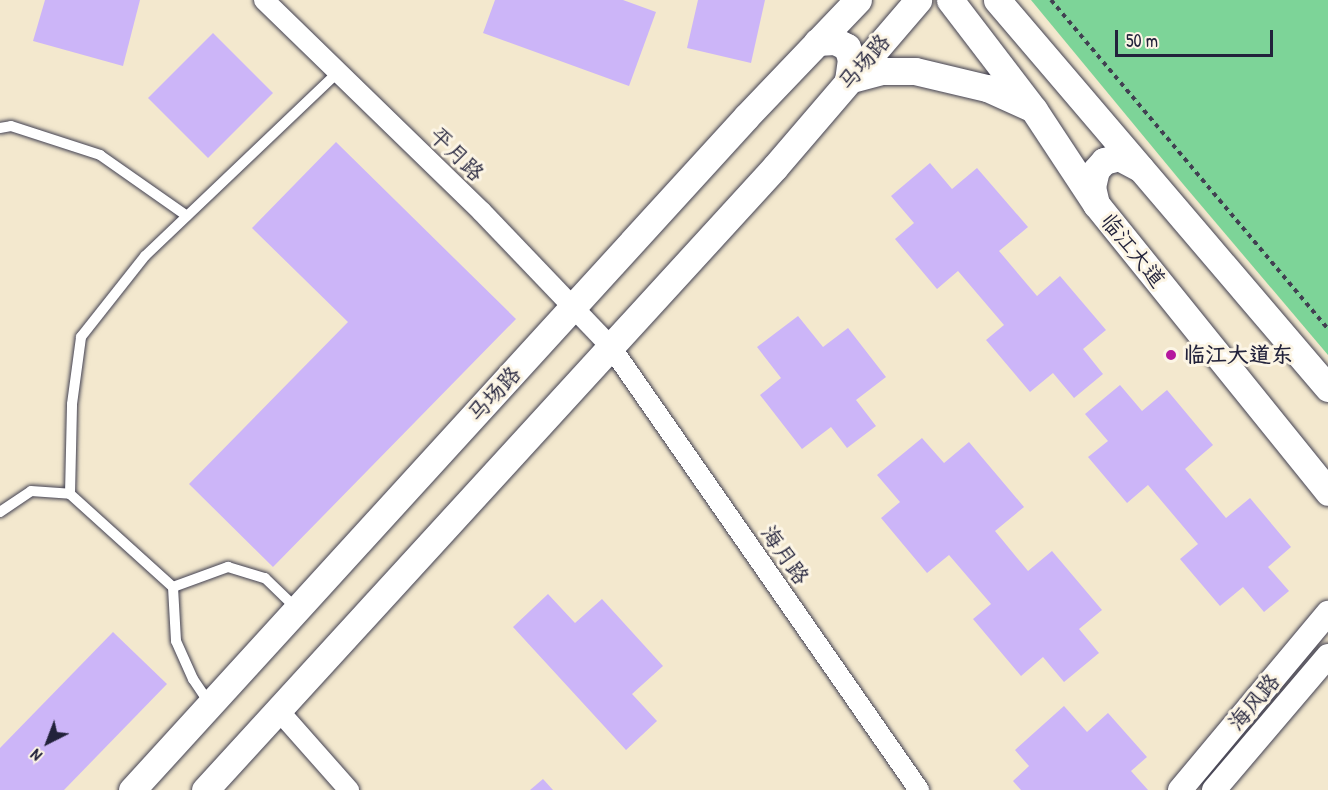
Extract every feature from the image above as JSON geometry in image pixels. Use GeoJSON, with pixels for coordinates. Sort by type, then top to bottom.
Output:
{"type":"FeatureCollection","features":[{"type":"Feature","properties":{"kind":"main road"},"geometry":{"type":"LineString","coordinates":[[836,0],[817,42],[835,41],[847,47],[851,59],[848,80],[882,71],[915,71],[987,88],[1034,110]]}},
{"type":"Feature","properties":{"kind":"main road","name":"马场路"},"geometry":{"type":"LineString","coordinates":[[132,790],[296,608],[858,0]]}},
{"type":"Feature","properties":{"kind":"main road","name":"马场路"},"geometry":{"type":"LineString","coordinates":[[205,790],[775,166],[918,0]]}},
{"type":"Feature","properties":{"kind":"main road","name":"临江大道"},"geometry":{"type":"LineString","coordinates":[[950,0],[1034,110],[1096,204],[1328,492]]}},
{"type":"Feature","properties":{"kind":"main road"},"geometry":{"type":"LineString","coordinates":[[997,0],[1328,388]]}},
{"type":"Feature","properties":{"kind":"main road"},"geometry":{"type":"LineString","coordinates":[[1096,204],[1092,188],[1096,170],[1104,161],[1119,157],[1141,169]]}},
{"type":"Feature","properties":{"kind":"street","name":"平月路"},"geometry":{"type":"LineString","coordinates":[[264,0],[339,71],[611,347]]}},
{"type":"Feature","properties":{"kind":"street","name":"海月路"},"geometry":{"type":"LineString","coordinates":[[611,347],[920,790]]}},
{"type":"Feature","properties":{"kind":"street","name":"海风路"},"geometry":{"type":"LineString","coordinates":[[1180,790],[1328,613]]}},
{"type":"Feature","properties":{"kind":"street","name":"海风路"},"geometry":{"type":"LineString","coordinates":[[1214,790],[1328,656]]}},
{"type":"Feature","properties":{"kind":"street"},"geometry":{"type":"LineString","coordinates":[[279,711],[350,790]]}},
{"type":"Feature","properties":{"kind":"lane"},"geometry":{"type":"LineString","coordinates":[[70,494],[72,404],[81,338],[145,256],[339,71]]}},
{"type":"Feature","properties":{"kind":"lane"},"geometry":{"type":"LineString","coordinates":[[0,128],[10,126],[100,155],[187,216]]}},
{"type":"Feature","properties":{"kind":"lane"},"geometry":{"type":"LineString","coordinates":[[0,512],[31,491],[70,494],[173,587],[176,641],[193,679],[210,704]]}},
{"type":"Feature","properties":{"kind":"lane"},"geometry":{"type":"LineString","coordinates":[[173,587],[228,567],[265,578],[296,608]]}},
{"type":"Feature","properties":{"kind":"path"},"geometry":{"type":"LineString","coordinates":[[1051,0],[1328,329]]}},
{"type":"Feature","properties":{"kind":"green space"},"geometry":{"type":"Polygon","coordinates":[[[1031,0],[1328,0],[1328,355],[1183,184],[1031,0]]]}},
{"type":"Feature","properties":{"kind":"building"},"geometry":{"type":"Polygon","coordinates":[[[45,0],[140,0],[123,66],[33,41],[45,0]]]}},
{"type":"Feature","properties":{"kind":"building"},"geometry":{"type":"Polygon","coordinates":[[[495,0],[623,0],[656,12],[629,86],[483,33],[495,0]]]}},
{"type":"Feature","properties":{"kind":"building"},"geometry":{"type":"Polygon","coordinates":[[[698,0],[765,0],[751,63],[687,48],[698,0]]]}},
{"type":"Feature","properties":{"kind":"building"},"geometry":{"type":"Polygon","coordinates":[[[213,33],[273,93],[208,158],[148,98],[213,33]]]}},
{"type":"Feature","properties":{"kind":"building"},"geometry":{"type":"Polygon","coordinates":[[[336,142],[516,319],[273,567],[189,484],[348,322],[252,228],[336,142]]]}},
{"type":"Feature","properties":{"kind":"building"},"geometry":{"type":"Polygon","coordinates":[[[930,163],[952,189],[977,168],[1028,227],[999,251],[1037,296],[1060,276],[1106,330],[1083,349],[1103,374],[1074,398],[1053,373],[1030,392],[986,340],[1004,325],[958,271],[937,289],[895,239],[914,223],[891,196],[930,163]]]}},
{"type":"Feature","properties":{"kind":"building"},"geometry":{"type":"Polygon","coordinates":[[[798,316],[823,347],[848,328],[886,377],[856,400],[876,426],[847,448],[831,427],[802,449],[760,395],[781,378],[757,347],[798,316]]]}},
{"type":"Feature","properties":{"kind":"building"},"geometry":{"type":"Polygon","coordinates":[[[1120,385],[1142,411],[1167,390],[1213,445],[1185,469],[1226,518],[1250,498],[1291,547],[1268,567],[1289,591],[1264,612],[1243,587],[1220,606],[1180,559],[1198,544],[1148,485],[1127,503],[1088,457],[1108,441],[1085,414],[1120,385]]]}},
{"type":"Feature","properties":{"kind":"building"},"geometry":{"type":"Polygon","coordinates":[[[922,438],[944,463],[969,442],[1024,507],[995,531],[1028,571],[1052,551],[1102,610],[1079,629],[1099,653],[1064,682],[1043,657],[1021,676],[973,619],[991,604],[949,555],[927,573],[881,518],[900,502],[877,475],[922,438]]]}},
{"type":"Feature","properties":{"kind":"building"},"geometry":{"type":"Polygon","coordinates":[[[548,594],[575,623],[602,599],[663,666],[632,694],[657,721],[626,750],[513,627],[548,594]]]}},
{"type":"Feature","properties":{"kind":"building"},"geometry":{"type":"Polygon","coordinates":[[[113,632],[167,684],[64,790],[0,790],[0,748],[113,632]]]}},
{"type":"Feature","properties":{"kind":"building"},"geometry":{"type":"Polygon","coordinates":[[[1064,706],[1087,732],[1108,713],[1147,757],[1131,771],[1148,790],[1021,790],[1013,781],[1029,766],[1015,750],[1064,706]]]}},
{"type":"Feature","properties":{"kind":"building"},"geometry":{"type":"Polygon","coordinates":[[[543,779],[553,790],[530,790],[543,779]]]}},
{"type":"Feature","properties":{"kind":"place","name":"临江大道东"},"geometry":{"type":"Point","coordinates":[1171,355]}}]}
